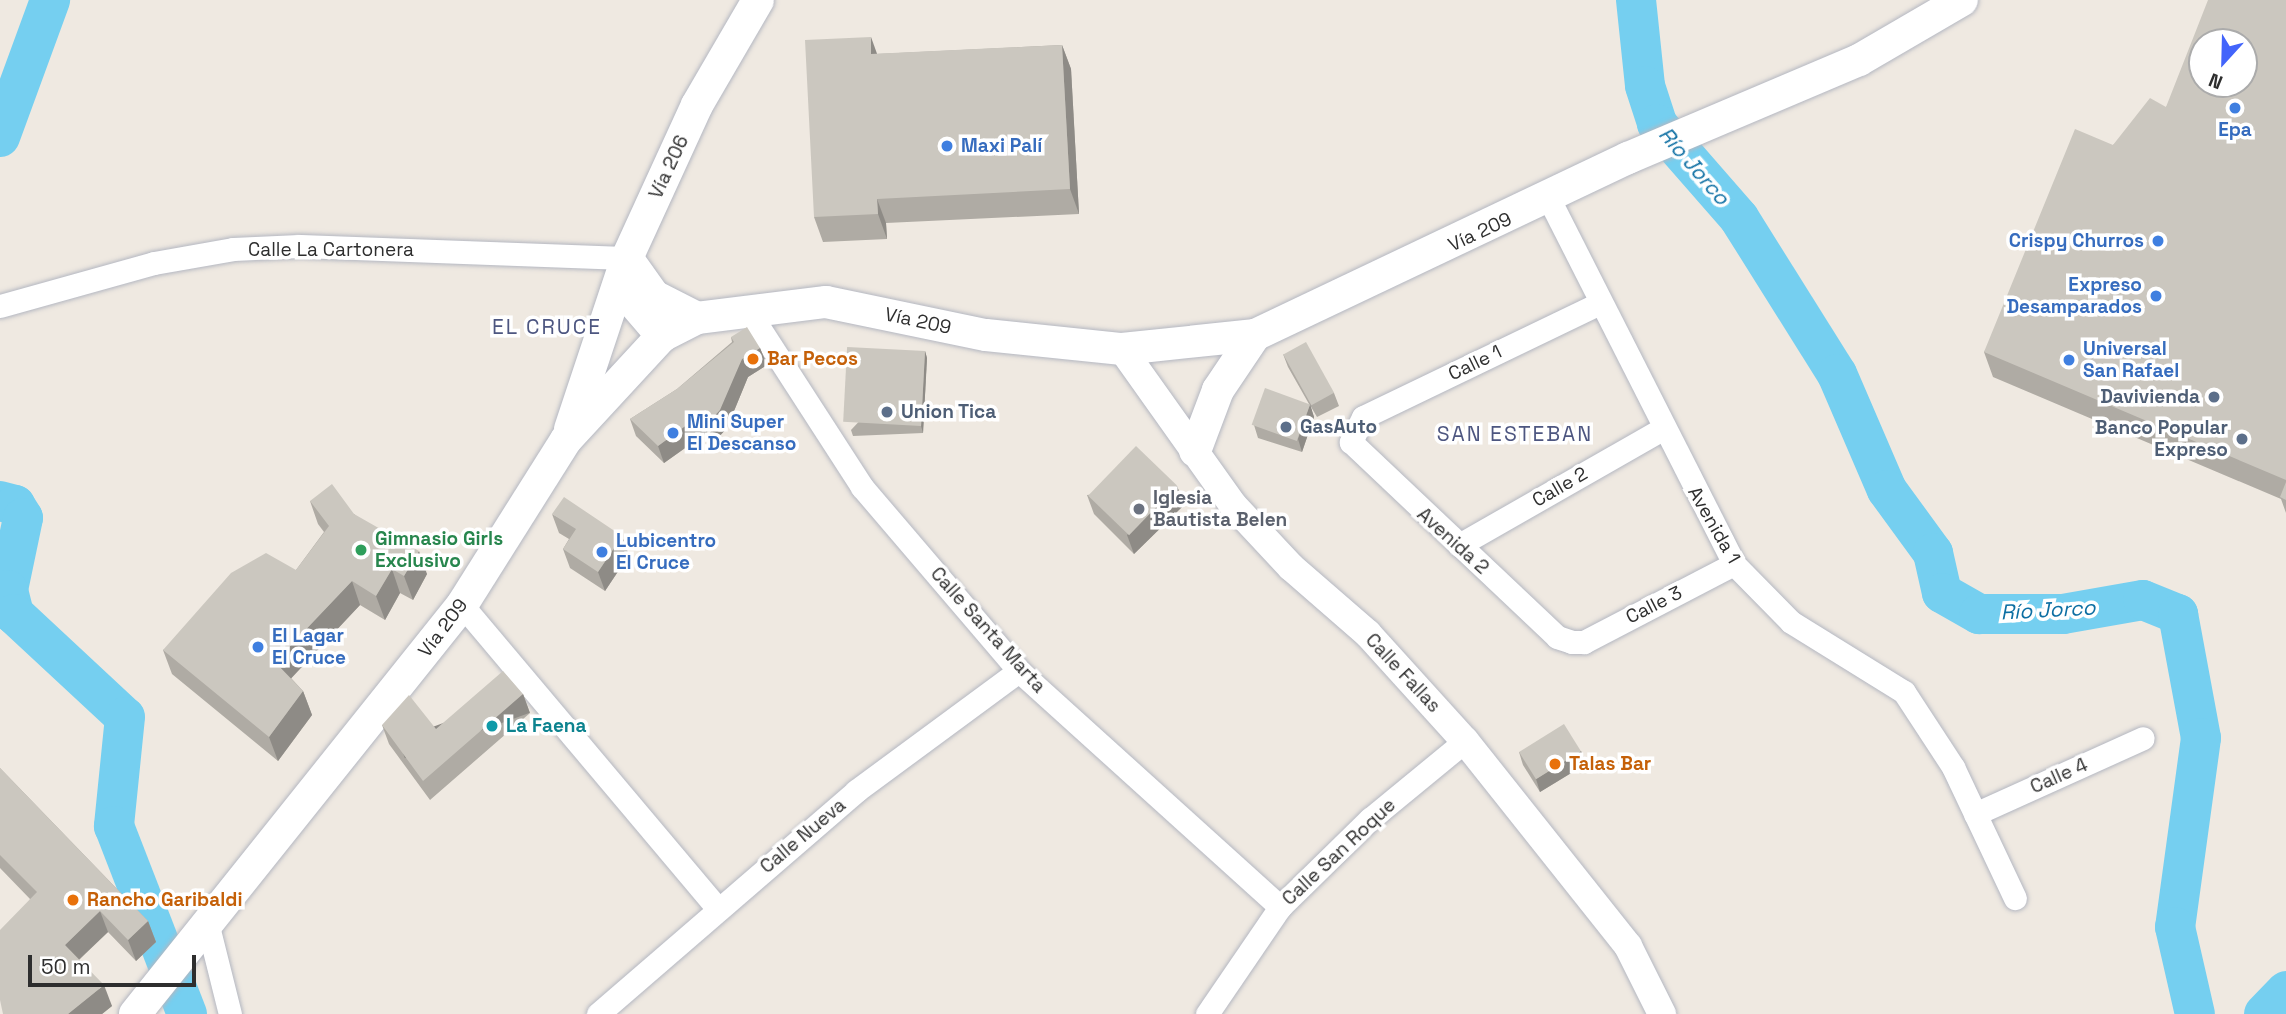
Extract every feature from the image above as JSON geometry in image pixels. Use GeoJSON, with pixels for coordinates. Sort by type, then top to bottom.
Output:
{"type":"FeatureCollection","features":[{"type":"Feature","properties":{"kind":"main road","name":"Vía 206"},"geometry":{"type":"LineString","coordinates":[[566,440],[627,258],[697,105],[758,0]]}},
{"type":"Feature","properties":{"kind":"main road","name":"Vía 209"},"geometry":{"type":"LineString","coordinates":[[142,1006],[462,605],[566,440],[662,336],[698,318],[826,302],[986,335],[1122,349],[1255,335],[1549,199],[1629,158],[1859,60],[1962,0]]}},
{"type":"Feature","properties":{"kind":"main road"},"geometry":{"type":"LineString","coordinates":[[627,258],[654,296],[698,318]]}},
{"type":"Feature","properties":{"kind":"main road"},"geometry":{"type":"LineString","coordinates":[[627,258],[632,302],[662,336]]}},
{"type":"Feature","properties":{"kind":"main road"},"geometry":{"type":"LineString","coordinates":[[1195,451],[1219,390],[1255,335]]}},
{"type":"Feature","properties":{"kind":"street","name":"Avenida 1"},"geometry":{"type":"LineString","coordinates":[[1549,199],[1661,430],[1734,564],[1791,622],[1904,692],[1931,729],[2015,898]]}},
{"type":"Feature","properties":{"kind":"street","name":"Calle La Cartonera"},"geometry":{"type":"LineString","coordinates":[[6,306],[110,274],[233,249],[299,246],[627,258]]}},
{"type":"Feature","properties":{"kind":"street","name":"Calle 1"},"geometry":{"type":"LineString","coordinates":[[1354,428],[1363,417],[1600,303]]}},
{"type":"Feature","properties":{"kind":"street","name":"Calle Santa Marta"},"geometry":{"type":"LineString","coordinates":[[747,310],[862,487],[1019,671],[1280,907]]}},
{"type":"Feature","properties":{"kind":"street","name":"Calle Fallas"},"geometry":{"type":"LineString","coordinates":[[1122,349],[1195,451],[1266,540],[1368,634],[1465,741],[1628,946],[1662,1014]]}},
{"type":"Feature","properties":{"kind":"street","name":"Avenida 2"},"geometry":{"type":"LineString","coordinates":[[1354,428],[1351,442],[1358,455],[1557,637],[1572,642]]}},
{"type":"Feature","properties":{"kind":"street","name":"Calle 2"},"geometry":{"type":"LineString","coordinates":[[1459,545],[1661,430]]}},
{"type":"Feature","properties":{"kind":"street","name":"Calle 3"},"geometry":{"type":"LineString","coordinates":[[1572,642],[1584,642],[1734,564]]}},
{"type":"Feature","properties":{"kind":"street"},"geometry":{"type":"LineString","coordinates":[[462,605],[717,908]]}},
{"type":"Feature","properties":{"kind":"street","name":"Calle Nueva"},"geometry":{"type":"LineString","coordinates":[[598,1014],[717,908],[856,791],[1019,671]]}},
{"type":"Feature","properties":{"kind":"street","name":"Calle 4"},"geometry":{"type":"LineString","coordinates":[[1975,814],[2143,738]]}},
{"type":"Feature","properties":{"kind":"street","name":"Calle San Roque"},"geometry":{"type":"LineString","coordinates":[[1207,1014],[1280,907],[1370,819],[1465,741]]}},
{"type":"Feature","properties":{"kind":"street"},"geometry":{"type":"LineString","coordinates":[[202,933],[230,1014]]}},
{"type":"Feature","properties":{"kind":"building","name":"Expreso Desamparados"},"geometry":{"type":"Polygon","coordinates":[[[2208,0],[2286,0],[2286,480],[1984,352],[2075,129],[2113,145],[2150,98],[2166,107],[2188,51],[2188,98],[2258,98],[2258,28],[2197,28],[2208,0]]]}},
{"type":"Feature","properties":{"kind":"building","name":"Maxi Palí"},"geometry":{"type":"Polygon","coordinates":[[[871,37],[871,54],[1062,45],[1070,189],[877,199],[878,214],[814,217],[805,40],[871,37]]]}},
{"type":"Feature","properties":{"kind":"building"},"geometry":{"type":"Polygon","coordinates":[[[747,327],[760,348],[742,359],[720,410],[709,422],[703,413],[658,446],[630,419],[677,389],[734,342],[731,337],[747,327]]]}},
{"type":"Feature","properties":{"kind":"building"},"geometry":{"type":"Polygon","coordinates":[[[1306,342],[1334,393],[1311,405],[1283,355],[1306,342]]]}},
{"type":"Feature","properties":{"kind":"building","name":"Union Tica"},"geometry":{"type":"Polygon","coordinates":[[[847,347],[925,351],[921,426],[843,422],[847,347]]]}},
{"type":"Feature","properties":{"kind":"building"},"geometry":{"type":"Polygon","coordinates":[[[1265,388],[1310,404],[1297,441],[1252,425],[1265,388]]]}},
{"type":"Feature","properties":{"kind":"building"},"geometry":{"type":"Polygon","coordinates":[[[1136,446],[1177,486],[1129,535],[1088,496],[1136,446]]]}},
{"type":"Feature","properties":{"kind":"building"},"geometry":{"type":"Polygon","coordinates":[[[2286,482],[2286,500],[2280,497],[2286,482]]]}},
{"type":"Feature","properties":{"kind":"building"},"geometry":{"type":"Polygon","coordinates":[[[332,484],[354,514],[419,551],[404,576],[392,569],[376,596],[352,581],[275,662],[303,691],[269,737],[163,650],[231,573],[266,553],[296,570],[329,526],[310,501],[332,484]]]}},
{"type":"Feature","properties":{"kind":"building"},"geometry":{"type":"Polygon","coordinates":[[[564,497],[622,536],[598,572],[563,549],[576,529],[552,514],[564,497]]]}},
{"type":"Feature","properties":{"kind":"building"},"geometry":{"type":"Polygon","coordinates":[[[503,671],[523,694],[423,781],[382,725],[409,695],[436,729],[503,671]]]}},
{"type":"Feature","properties":{"kind":"building"},"geometry":{"type":"Polygon","coordinates":[[[1564,724],[1581,751],[1536,779],[1519,752],[1564,724]]]}},
{"type":"Feature","properties":{"kind":"building"},"geometry":{"type":"Polygon","coordinates":[[[0,768],[148,921],[128,940],[100,911],[65,945],[104,985],[68,1014],[3,1014],[0,1000],[0,930],[37,892],[0,855],[0,768]]]}},
{"type":"Feature","properties":{"kind":"waterway"},"geometry":{"type":"LineString","coordinates":[[0,137],[50,0]]}},
{"type":"Feature","properties":{"kind":"waterway","name":"Río Jorco"},"geometry":{"type":"LineString","coordinates":[[1636,0],[1645,86],[1657,124],[1739,218],[1837,374],[1887,490],[1933,553],[1942,593],[1979,614],[2063,614],[2143,600],[2178,614],[2201,738],[2175,927],[2195,1014]]}},
{"type":"Feature","properties":{"kind":"waterway"},"geometry":{"type":"LineString","coordinates":[[0,501],[15,505],[23,518],[8,590],[14,614],[125,717],[114,826],[187,1014]]}},
{"type":"Feature","properties":{"kind":"waterway","name":"Río Jorco"},"geometry":{"type":"LineString","coordinates":[[2264,1014],[2286,991]]}},
{"type":"Feature","properties":{"kind":"place","name":"Epa"},"geometry":{"type":"Point","coordinates":[2235,108]}},
{"type":"Feature","properties":{"kind":"place","name":"Maxi Palí"},"geometry":{"type":"Point","coordinates":[947,146]}},
{"type":"Feature","properties":{"kind":"place","name":"Crispy Churros"},"geometry":{"type":"Point","coordinates":[2158,241]}},
{"type":"Feature","properties":{"kind":"place","name":"Expreso Desamparados"},"geometry":{"type":"Point","coordinates":[2156,296]}},
{"type":"Feature","properties":{"kind":"place","name":"Bar Pecos"},"geometry":{"type":"Point","coordinates":[753,359]}},
{"type":"Feature","properties":{"kind":"place","name":"Universal San Rafael"},"geometry":{"type":"Point","coordinates":[2069,360]}},
{"type":"Feature","properties":{"kind":"place","name":"Davivienda"},"geometry":{"type":"Point","coordinates":[2214,397]}},
{"type":"Feature","properties":{"kind":"place","name":"Union Tica"},"geometry":{"type":"Point","coordinates":[887,412]}},
{"type":"Feature","properties":{"kind":"place","name":"GasAuto"},"geometry":{"type":"Point","coordinates":[1286,427]}},
{"type":"Feature","properties":{"kind":"place","name":"Mini Super El Descanso"},"geometry":{"type":"Point","coordinates":[673,433]}},
{"type":"Feature","properties":{"kind":"place","name":"Banco Popular Expreso"},"geometry":{"type":"Point","coordinates":[2242,439]}},
{"type":"Feature","properties":{"kind":"place","name":"Iglesia Bautista Belen"},"geometry":{"type":"Point","coordinates":[1139,509]}},
{"type":"Feature","properties":{"kind":"place","name":"Gimnasio Girls Exclusivo"},"geometry":{"type":"Point","coordinates":[361,550]}},
{"type":"Feature","properties":{"kind":"place","name":"Lubicentro El Cruce"},"geometry":{"type":"Point","coordinates":[602,552]}},
{"type":"Feature","properties":{"kind":"place","name":"El Lagar El Cruce"},"geometry":{"type":"Point","coordinates":[258,647]}},
{"type":"Feature","properties":{"kind":"place","name":"La Faena"},"geometry":{"type":"Point","coordinates":[492,726]}},
{"type":"Feature","properties":{"kind":"place","name":"Talas Bar"},"geometry":{"type":"Point","coordinates":[1555,764]}},
{"type":"Feature","properties":{"kind":"place","name":"Rancho Garibaldi"},"geometry":{"type":"Point","coordinates":[73,900]}},
{"type":"Feature","properties":{"kind":"district","name":"EL CRUCE"},"geometry":{"type":"Point","coordinates":[547,327]}},
{"type":"Feature","properties":{"kind":"district","name":"SAN ESTEBAN"},"geometry":{"type":"Point","coordinates":[1515,434]}}]}
